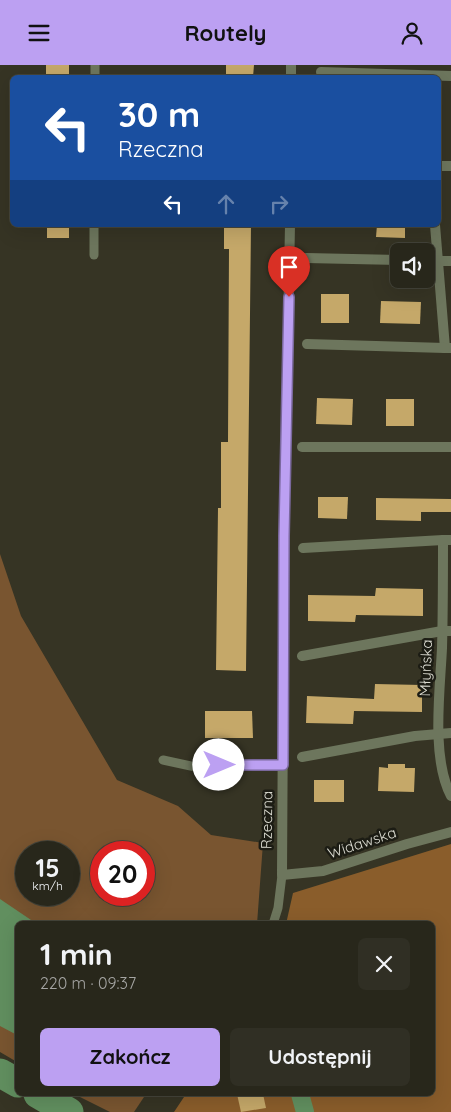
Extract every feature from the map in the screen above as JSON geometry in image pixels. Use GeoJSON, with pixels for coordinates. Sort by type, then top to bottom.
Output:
{"type":"FeatureCollection","features":[{"type":"Feature","properties":{"kind":"street"},"geometry":{"type":"LineString","coordinates":[[321,72],[423,73],[451,76]]}},
{"type":"Feature","properties":{"kind":"street","name":"Rzeczna"},"geometry":{"type":"LineString","coordinates":[[282,875],[284,526],[290,227]]}},
{"type":"Feature","properties":{"kind":"street"},"geometry":{"type":"LineString","coordinates":[[306,345],[448,348],[435,227]]}},
{"type":"Feature","properties":{"kind":"street"},"geometry":{"type":"LineString","coordinates":[[306,258],[390,260]]}},
{"type":"Feature","properties":{"kind":"street"},"geometry":{"type":"LineString","coordinates":[[438,261],[451,261]]}},
{"type":"Feature","properties":{"kind":"street"},"geometry":{"type":"LineString","coordinates":[[302,447],[451,447]]}},
{"type":"Feature","properties":{"kind":"street","name":"Młyńska"},"geometry":{"type":"LineString","coordinates":[[303,549],[447,540],[447,631],[439,734],[441,768],[451,796]]}},
{"type":"Feature","properties":{"kind":"street"},"geometry":{"type":"LineString","coordinates":[[302,656],[447,631]]}},
{"type":"Feature","properties":{"kind":"street"},"geometry":{"type":"LineString","coordinates":[[302,757],[415,735],[451,733]]}},
{"type":"Feature","properties":{"kind":"street","name":"Widawska"},"geometry":{"type":"LineString","coordinates":[[282,875],[323,871],[451,832]]}},
{"type":"Feature","properties":{"kind":"lane"},"geometry":{"type":"LineString","coordinates":[[94,227],[94,255]]}},
{"type":"Feature","properties":{"kind":"lane"},"geometry":{"type":"LineString","coordinates":[[163,760],[200,768],[219,765],[283,765]]}},
{"type":"Feature","properties":{"kind":"lane"},"geometry":{"type":"LineString","coordinates":[[274,921],[278,908],[282,875]]}},
{"type":"Feature","properties":{"kind":"shaded area"},"geometry":{"type":"Polygon","coordinates":[[[0,554],[21,616],[117,780],[178,806],[211,835],[263,843],[257,921],[15,921],[15,1061],[0,1052],[0,554]]]}},
{"type":"Feature","properties":{"kind":"shaded area"},"geometry":{"type":"Polygon","coordinates":[[[451,844],[451,1112],[174,1112],[185,1096],[435,1096],[435,921],[287,921],[293,893],[451,844]]]}},
{"type":"Feature","properties":{"kind":"shaded area"},"geometry":{"type":"Polygon","coordinates":[[[0,899],[33,921],[15,921],[15,1034],[0,1026],[0,899]]]}},
{"type":"Feature","properties":{"kind":"shaded area"},"geometry":{"type":"Polygon","coordinates":[[[78,1096],[145,1096],[134,1112],[110,1112],[78,1096]]]}},
{"type":"Feature","properties":{"kind":"building"},"geometry":{"type":"Polygon","coordinates":[[[46,65],[69,65],[69,75],[46,75],[46,65]]]}},
{"type":"Feature","properties":{"kind":"building"},"geometry":{"type":"Polygon","coordinates":[[[226,65],[254,65],[253,75],[226,75],[226,65]]]}},
{"type":"Feature","properties":{"kind":"building"},"geometry":{"type":"Polygon","coordinates":[[[47,227],[69,227],[69,238],[47,238],[47,227]]]}},
{"type":"Feature","properties":{"kind":"building"},"geometry":{"type":"Polygon","coordinates":[[[224,227],[251,227],[246,671],[216,670],[218,508],[221,508],[221,442],[228,442],[229,249],[224,249],[224,227]]]}},
{"type":"Feature","properties":{"kind":"building"},"geometry":{"type":"Polygon","coordinates":[[[377,227],[405,227],[405,238],[376,237],[377,227]]]}},
{"type":"Feature","properties":{"kind":"building"},"geometry":{"type":"Polygon","coordinates":[[[321,294],[349,294],[349,323],[321,323],[321,294]]]}},
{"type":"Feature","properties":{"kind":"building"},"geometry":{"type":"Polygon","coordinates":[[[381,301],[421,302],[420,324],[380,323],[381,301]]]}},
{"type":"Feature","properties":{"kind":"building"},"geometry":{"type":"Polygon","coordinates":[[[317,398],[353,399],[352,425],[316,424],[317,398]]]}},
{"type":"Feature","properties":{"kind":"building"},"geometry":{"type":"Polygon","coordinates":[[[386,399],[414,399],[414,426],[386,426],[386,399]]]}},
{"type":"Feature","properties":{"kind":"building"},"geometry":{"type":"Polygon","coordinates":[[[318,497],[348,497],[347,519],[318,518],[318,497]]]}},
{"type":"Feature","properties":{"kind":"building"},"geometry":{"type":"Polygon","coordinates":[[[376,498],[451,499],[451,512],[421,512],[421,521],[376,520],[376,498]]]}},
{"type":"Feature","properties":{"kind":"building"},"geometry":{"type":"Polygon","coordinates":[[[376,588],[423,589],[423,616],[356,615],[355,622],[308,621],[308,595],[375,596],[376,588]]]}},
{"type":"Feature","properties":{"kind":"building"},"geometry":{"type":"Polygon","coordinates":[[[375,684],[422,685],[422,712],[354,711],[353,724],[306,723],[307,696],[374,699],[375,684]]]}},
{"type":"Feature","properties":{"kind":"building"},"geometry":{"type":"Polygon","coordinates":[[[205,711],[252,711],[253,738],[205,738],[205,711]]]}},
{"type":"Feature","properties":{"kind":"building"},"geometry":{"type":"Polygon","coordinates":[[[388,764],[405,764],[405,768],[415,768],[414,792],[378,791],[379,767],[388,768],[388,764]]]}},
{"type":"Feature","properties":{"kind":"building"},"geometry":{"type":"Polygon","coordinates":[[[314,780],[344,780],[344,802],[314,802],[314,780]]]}},
{"type":"Feature","properties":{"kind":"building"},"geometry":{"type":"Polygon","coordinates":[[[237,1096],[263,1096],[266,1108],[241,1112],[237,1096]]]}},
{"type":"Feature","properties":{"kind":"waterway"},"geometry":{"type":"LineString","coordinates":[[0,1073],[15,1081]]}},
{"type":"Feature","properties":{"kind":"waterway"},"geometry":{"type":"LineString","coordinates":[[41,1096],[69,1112]]}},
{"type":"Feature","properties":{"kind":"waterway"},"geometry":{"type":"LineString","coordinates":[[53,1102],[58,1096]]}},
{"type":"Feature","properties":{"kind":"waterway"},"geometry":{"type":"LineString","coordinates":[[301,1096],[305,1112]]}},
{"type":"Feature","properties":{"kind":"route"},"geometry":{"type":"LineString","coordinates":[[219,765],[283,765],[284,536],[289,297]]}}]}
